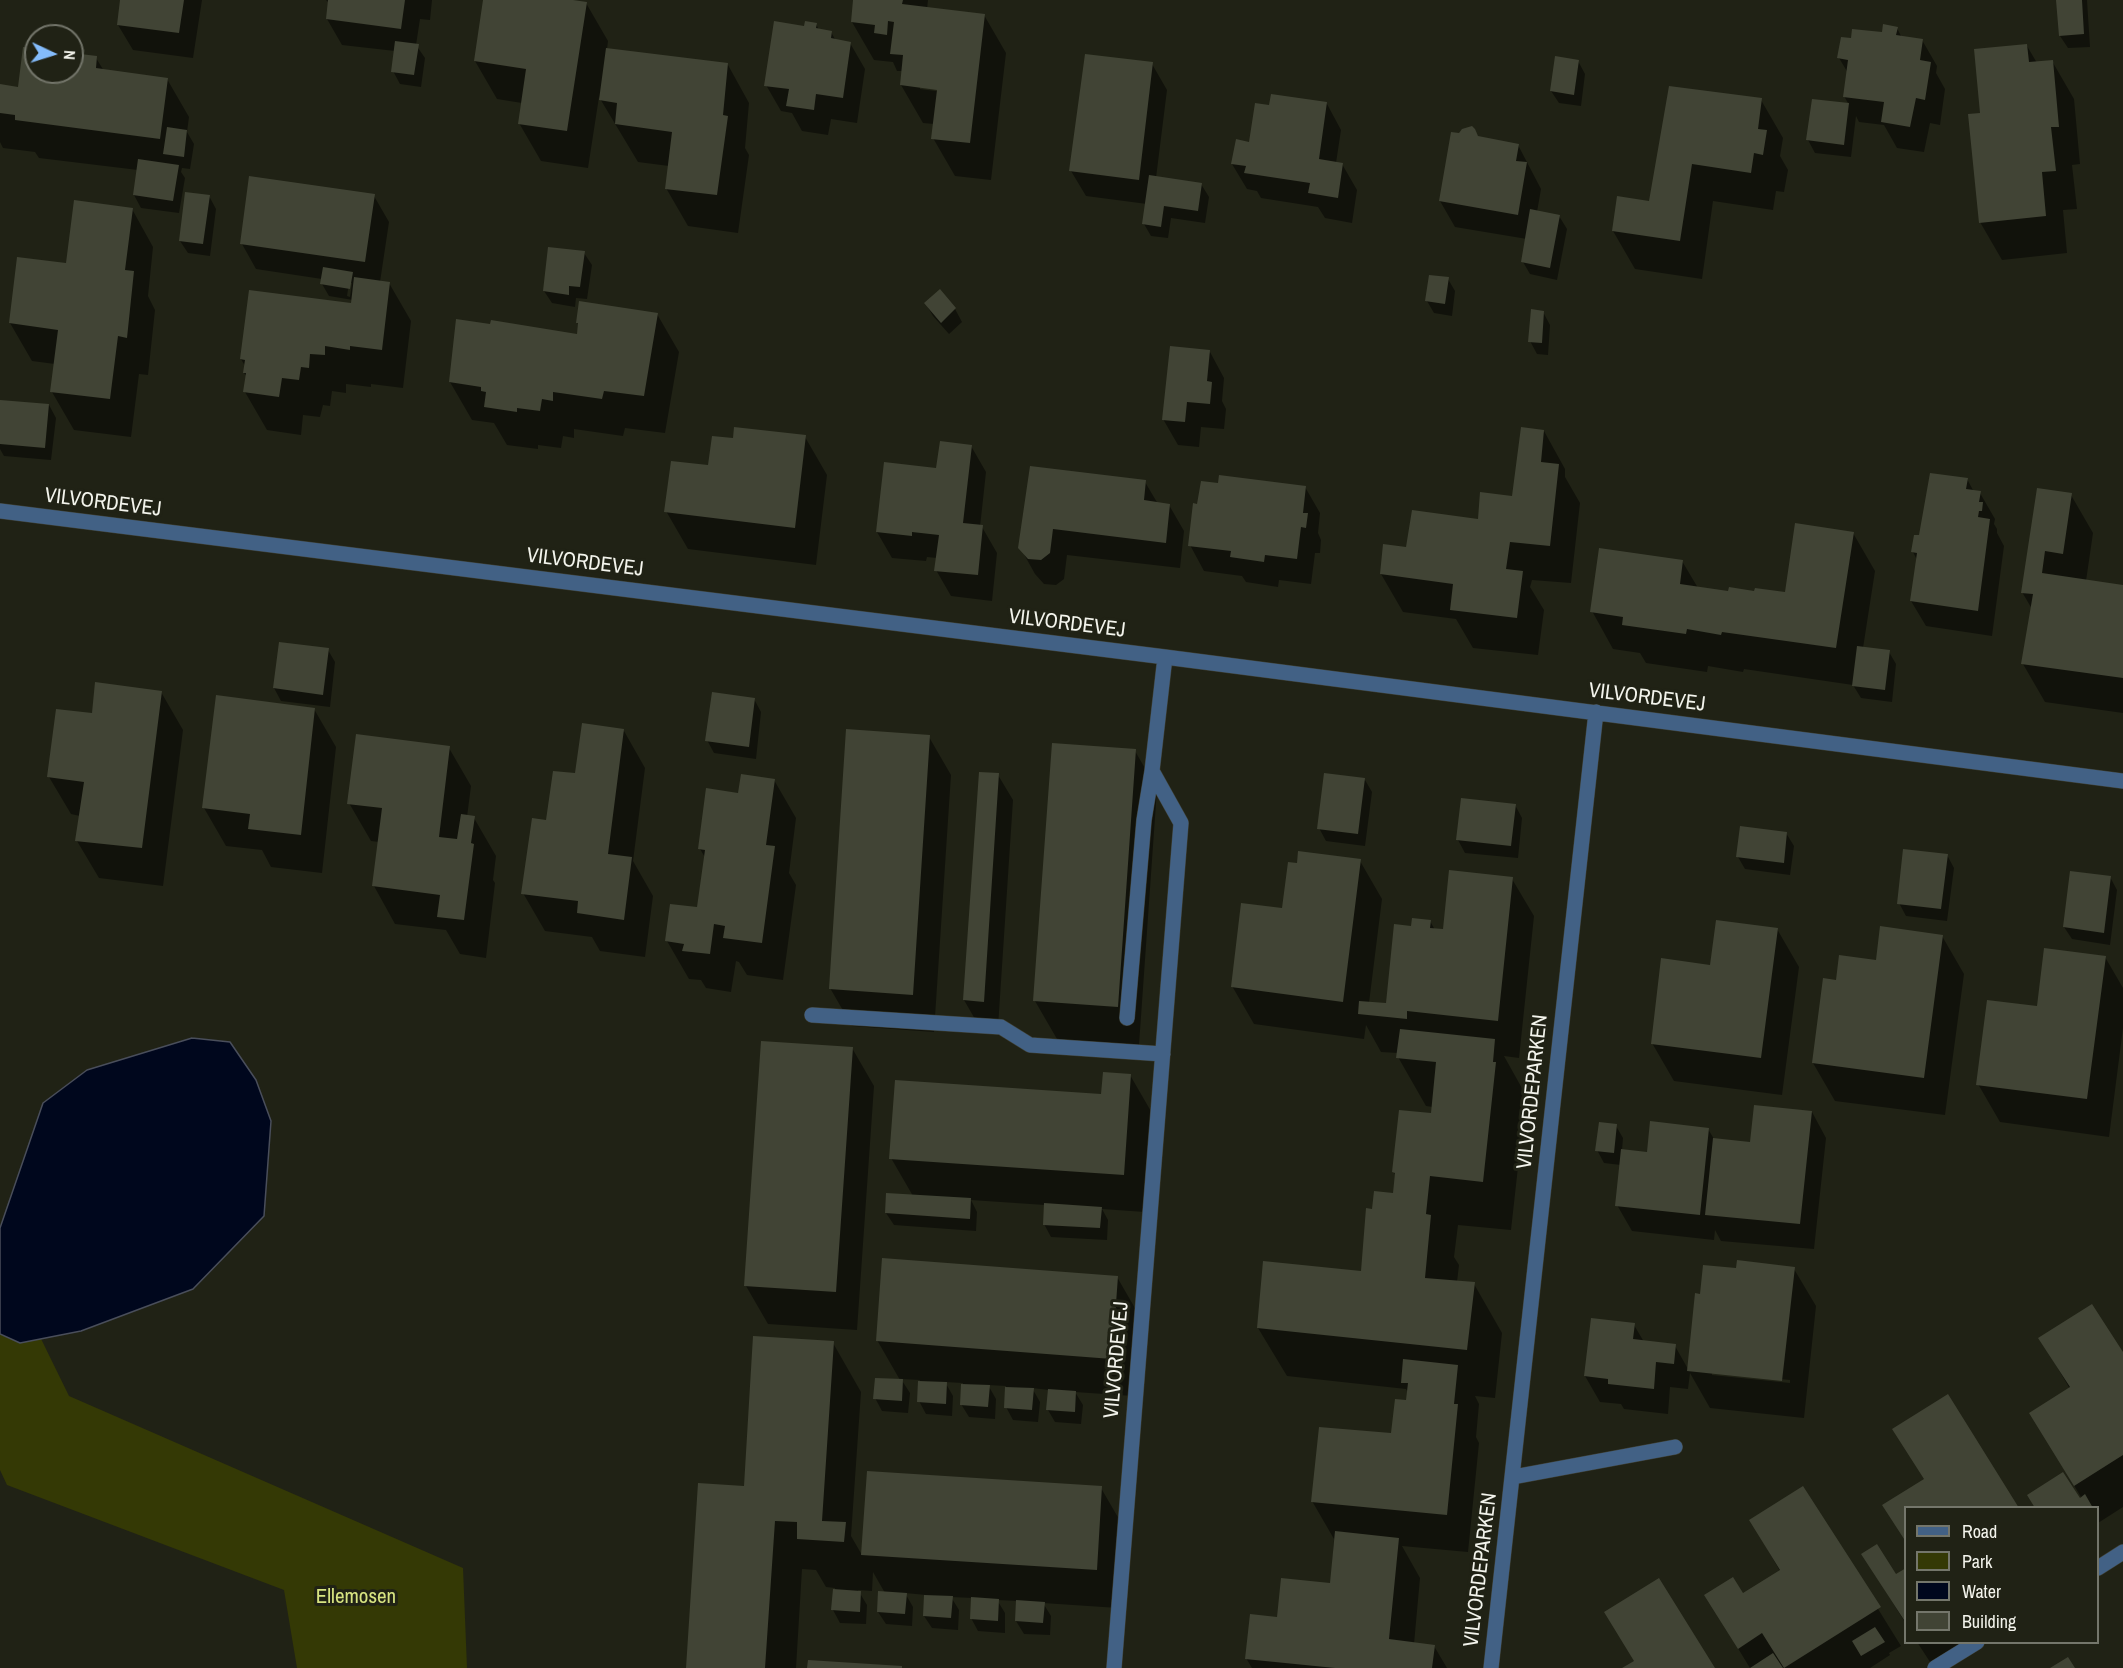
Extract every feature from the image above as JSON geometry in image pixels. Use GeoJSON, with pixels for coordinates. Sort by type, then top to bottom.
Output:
{"type":"FeatureCollection","features":[{"type":"Feature","properties":{"kind":"street","name":"VILVORDEVEJ"},"geometry":{"type":"LineString","coordinates":[[0,511],[1165,657],[2123,781]]}},
{"type":"Feature","properties":{"kind":"street"},"geometry":{"type":"LineString","coordinates":[[1127,1018],[1144,820],[1165,657]]}},
{"type":"Feature","properties":{"kind":"street","name":"VILVORDEPARKEN"},"geometry":{"type":"LineString","coordinates":[[1491,1668],[1596,712]]}},
{"type":"Feature","properties":{"kind":"street","name":"VILVORDEVEJ"},"geometry":{"type":"LineString","coordinates":[[1114,1668],[1181,823],[1152,771]]}},
{"type":"Feature","properties":{"kind":"street"},"geometry":{"type":"LineString","coordinates":[[812,1015],[1001,1027],[1030,1045],[1163,1054]]}},
{"type":"Feature","properties":{"kind":"street","name":"VILVORDEPARKEN"},"geometry":{"type":"LineString","coordinates":[[1513,1477],[1675,1448]]}},
{"type":"Feature","properties":{"kind":"street"},"geometry":{"type":"LineString","coordinates":[[2099,1567],[2123,1552]]}},
{"type":"Feature","properties":{"kind":"street"},"geometry":{"type":"LineString","coordinates":[[1935,1668],[1974,1644]]}},
{"type":"Feature","properties":{"kind":"green space","name":"Ellemosen"},"geometry":{"type":"Polygon","coordinates":[[[0,1255],[69,1396],[463,1568],[467,1668],[297,1668],[284,1590],[7,1485],[0,1470],[0,1255]]]}},
{"type":"Feature","properties":{"kind":"water"},"geometry":{"type":"Polygon","coordinates":[[[192,1038],[230,1042],[256,1080],[271,1121],[264,1216],[193,1289],[81,1331],[20,1343],[0,1334],[0,1228],[43,1103],[87,1070],[192,1038]]]}},
{"type":"Feature","properties":{"kind":"building"},"geometry":{"type":"Polygon","coordinates":[[[120,0],[184,0],[179,33],[117,25],[120,0]]]}},
{"type":"Feature","properties":{"kind":"building"},"geometry":{"type":"Polygon","coordinates":[[[328,0],[405,0],[401,29],[326,19],[328,0]]]}},
{"type":"Feature","properties":{"kind":"building"},"geometry":{"type":"Polygon","coordinates":[[[483,0],[587,2],[567,131],[518,124],[526,69],[474,61],[483,0]]]}},
{"type":"Feature","properties":{"kind":"building"},"geometry":{"type":"Polygon","coordinates":[[[853,0],[903,0],[902,4],[985,14],[970,143],[931,139],[937,90],[900,85],[903,55],[890,54],[894,22],[888,21],[887,35],[874,33],[875,25],[851,22],[853,0]]]}},
{"type":"Feature","properties":{"kind":"building"},"geometry":{"type":"Polygon","coordinates":[[[2056,0],[2082,0],[2084,34],[2059,36],[2056,0]]]}},
{"type":"Feature","properties":{"kind":"building"},"geometry":{"type":"Polygon","coordinates":[[[774,21],[804,26],[805,21],[817,23],[816,28],[832,31],[831,38],[851,42],[843,98],[816,94],[814,110],[786,106],[789,89],[764,86],[774,21]]]}},
{"type":"Feature","properties":{"kind":"building"},"geometry":{"type":"Polygon","coordinates":[[[1883,24],[1898,27],[1896,35],[1923,39],[1920,60],[1931,62],[1925,100],[1916,98],[1910,127],[1881,122],[1884,102],[1843,97],[1848,60],[1837,58],[1841,37],[1851,38],[1852,29],[1882,32],[1883,24]]]}},
{"type":"Feature","properties":{"kind":"building"},"geometry":{"type":"Polygon","coordinates":[[[395,41],[419,44],[414,75],[391,72],[395,41]]]}},
{"type":"Feature","properties":{"kind":"building"},"geometry":{"type":"Polygon","coordinates":[[[2027,44],[2029,62],[2053,60],[2059,127],[2051,127],[2056,171],[2042,172],[2046,216],[1979,223],[1968,114],[1980,113],[1974,49],[2027,44]]]}},
{"type":"Feature","properties":{"kind":"building"},"geometry":{"type":"Polygon","coordinates":[[[23,47],[24,84],[84,84],[84,54],[97,56],[96,68],[168,78],[160,139],[15,120],[15,115],[0,113],[0,84],[18,87],[23,47]]]}},
{"type":"Feature","properties":{"kind":"building"},"geometry":{"type":"Polygon","coordinates":[[[606,48],[728,63],[723,115],[728,116],[717,195],[665,189],[672,132],[615,124],[617,103],[599,100],[606,48]]]}},
{"type":"Feature","properties":{"kind":"building"},"geometry":{"type":"Polygon","coordinates":[[[1085,54],[1153,62],[1139,180],[1069,171],[1085,54]]]}},
{"type":"Feature","properties":{"kind":"building"},"geometry":{"type":"Polygon","coordinates":[[[1555,56],[1579,60],[1574,95],[1550,91],[1555,56]]]}},
{"type":"Feature","properties":{"kind":"building"},"geometry":{"type":"Polygon","coordinates":[[[1669,86],[1762,98],[1758,129],[1767,130],[1763,155],[1754,153],[1751,173],[1692,164],[1680,241],[1612,231],[1617,196],[1649,201],[1669,86]]]}},
{"type":"Feature","properties":{"kind":"building"},"geometry":{"type":"Polygon","coordinates":[[[1271,94],[1327,102],[1319,159],[1343,163],[1338,198],[1308,193],[1310,183],[1244,173],[1246,166],[1231,164],[1236,139],[1249,142],[1255,103],[1269,105],[1271,94]]]}},
{"type":"Feature","properties":{"kind":"building"},"geometry":{"type":"Polygon","coordinates":[[[1812,99],[1849,103],[1844,145],[1806,140],[1812,99]]]}},
{"type":"Feature","properties":{"kind":"building"},"geometry":{"type":"Polygon","coordinates":[[[1472,126],[1478,136],[1519,144],[1516,161],[1527,162],[1518,215],[1439,201],[1451,132],[1459,133],[1462,129],[1472,126]]]}},
{"type":"Feature","properties":{"kind":"building"},"geometry":{"type":"Polygon","coordinates":[[[167,127],[187,130],[184,157],[163,154],[167,127]]]}},
{"type":"Feature","properties":{"kind":"building"},"geometry":{"type":"Polygon","coordinates":[[[138,159],[179,165],[173,201],[133,195],[138,159]]]}},
{"type":"Feature","properties":{"kind":"building"},"geometry":{"type":"Polygon","coordinates":[[[1149,175],[1202,183],[1198,211],[1164,206],[1161,227],[1142,224],[1149,175]]]}},
{"type":"Feature","properties":{"kind":"building"},"geometry":{"type":"Polygon","coordinates":[[[249,176],[375,194],[365,262],[240,244],[249,176]]]}},
{"type":"Feature","properties":{"kind":"building"},"geometry":{"type":"Polygon","coordinates":[[[185,192],[210,195],[203,244],[179,241],[185,192]]]}},
{"type":"Feature","properties":{"kind":"building"},"geometry":{"type":"Polygon","coordinates":[[[74,200],[133,208],[125,270],[134,271],[127,338],[118,336],[110,399],[50,392],[58,330],[9,323],[17,257],[66,263],[74,200]]]}},
{"type":"Feature","properties":{"kind":"building"},"geometry":{"type":"Polygon","coordinates":[[[1530,209],[1560,215],[1550,268],[1521,262],[1530,209]]]}},
{"type":"Feature","properties":{"kind":"building"},"geometry":{"type":"Polygon","coordinates":[[[548,247],[585,251],[580,287],[569,286],[569,295],[543,291],[548,247]]]}},
{"type":"Feature","properties":{"kind":"building"},"geometry":{"type":"Polygon","coordinates":[[[323,267],[353,272],[350,289],[320,284],[323,267]]]}},
{"type":"Feature","properties":{"kind":"building"},"geometry":{"type":"Polygon","coordinates":[[[1429,275],[1449,277],[1445,304],[1425,301],[1429,275]]]}},
{"type":"Feature","properties":{"kind":"building"},"geometry":{"type":"Polygon","coordinates":[[[354,277],[390,282],[382,350],[350,346],[350,350],[325,346],[325,355],[310,354],[309,368],[301,367],[299,380],[282,378],[279,397],[243,392],[246,373],[243,373],[245,360],[240,359],[249,290],[351,303],[354,277]]]}},
{"type":"Feature","properties":{"kind":"building"},"geometry":{"type":"Polygon","coordinates":[[[940,289],[956,308],[941,323],[924,303],[940,289]]]}},
{"type":"Feature","properties":{"kind":"building"},"geometry":{"type":"Polygon","coordinates":[[[579,301],[658,313],[644,396],[604,391],[602,399],[553,392],[553,401],[542,399],[540,411],[517,408],[517,412],[484,407],[486,392],[481,391],[481,387],[449,382],[456,319],[490,324],[491,320],[577,334],[579,301]]]}},
{"type":"Feature","properties":{"kind":"building"},"geometry":{"type":"Polygon","coordinates":[[[1531,309],[1544,311],[1542,343],[1528,342],[1531,309]]]}},
{"type":"Feature","properties":{"kind":"building"},"geometry":{"type":"Polygon","coordinates":[[[1170,346],[1210,350],[1207,381],[1212,382],[1210,404],[1187,402],[1185,422],[1162,420],[1170,346]]]}},
{"type":"Feature","properties":{"kind":"building"},"geometry":{"type":"Polygon","coordinates":[[[0,400],[49,404],[45,448],[0,444],[0,400]]]}},
{"type":"Feature","properties":{"kind":"building"},"geometry":{"type":"Polygon","coordinates":[[[734,427],[806,435],[795,528],[664,512],[671,461],[708,465],[712,436],[733,438],[734,427]]]}},
{"type":"Feature","properties":{"kind":"building"},"geometry":{"type":"Polygon","coordinates":[[[1521,427],[1544,430],[1541,462],[1559,464],[1550,546],[1510,542],[1506,569],[1523,571],[1517,618],[1450,610],[1453,584],[1380,574],[1383,544],[1406,547],[1412,510],[1478,519],[1480,492],[1512,496],[1521,427]]]}},
{"type":"Feature","properties":{"kind":"building"},"geometry":{"type":"Polygon","coordinates":[[[940,441],[972,445],[963,523],[983,525],[978,575],[934,571],[939,535],[912,532],[912,536],[876,532],[884,462],[936,468],[940,441]]]}},
{"type":"Feature","properties":{"kind":"building"},"geometry":{"type":"Polygon","coordinates":[[[1030,466],[1146,480],[1144,500],[1170,504],[1166,543],[1053,529],[1050,553],[1041,560],[1028,559],[1018,548],[1030,466]]]}},
{"type":"Feature","properties":{"kind":"building"},"geometry":{"type":"Polygon","coordinates":[[[1930,473],[1968,478],[1966,489],[1981,491],[1979,502],[1983,502],[1982,511],[1979,511],[1978,517],[1990,519],[1978,611],[1910,601],[1917,553],[1911,552],[1914,535],[1919,535],[1930,473]]]}},
{"type":"Feature","properties":{"kind":"building"},"geometry":{"type":"Polygon","coordinates":[[[1219,475],[1306,486],[1303,513],[1308,513],[1306,528],[1301,527],[1297,559],[1265,555],[1264,562],[1230,557],[1231,551],[1188,546],[1193,503],[1197,504],[1201,481],[1218,483],[1219,475]]]}},
{"type":"Feature","properties":{"kind":"building"},"geometry":{"type":"Polygon","coordinates":[[[2037,488],[2072,493],[2063,554],[2045,551],[2042,573],[2123,585],[2123,678],[2021,664],[2033,594],[2021,593],[2037,488]]]}},
{"type":"Feature","properties":{"kind":"building"},"geometry":{"type":"Polygon","coordinates":[[[1795,523],[1854,532],[1836,648],[1722,632],[1721,635],[1687,629],[1686,634],[1622,625],[1623,617],[1590,612],[1599,548],[1683,560],[1680,584],[1728,591],[1729,587],[1785,592],[1795,523]]]}},
{"type":"Feature","properties":{"kind":"building"},"geometry":{"type":"Polygon","coordinates":[[[279,642],[329,648],[323,695],[273,688],[279,642]]]}},
{"type":"Feature","properties":{"kind":"building"},"geometry":{"type":"Polygon","coordinates":[[[1857,646],[1890,650],[1885,690],[1852,686],[1857,646]]]}},
{"type":"Feature","properties":{"kind":"building"},"geometry":{"type":"Polygon","coordinates":[[[95,682],[162,691],[142,848],[75,841],[84,782],[47,777],[56,709],[92,713],[95,682]]]}},
{"type":"Feature","properties":{"kind":"building"},"geometry":{"type":"Polygon","coordinates":[[[712,692],[755,698],[749,747],[705,741],[712,692]]]}},
{"type":"Feature","properties":{"kind":"building"},"geometry":{"type":"Polygon","coordinates":[[[216,695],[315,708],[301,835],[248,829],[250,814],[202,808],[216,695]]]}},
{"type":"Feature","properties":{"kind":"building"},"geometry":{"type":"Polygon","coordinates":[[[582,723],[624,729],[608,854],[632,857],[624,920],[577,913],[578,901],[521,894],[532,818],[546,820],[553,771],[575,773],[582,723]]]}},
{"type":"Feature","properties":{"kind":"building"},"geometry":{"type":"Polygon","coordinates":[[[846,729],[930,735],[913,995],[829,989],[846,729]]]}},
{"type":"Feature","properties":{"kind":"building"},"geometry":{"type":"Polygon","coordinates":[[[356,734],[450,746],[439,837],[457,839],[461,814],[475,816],[471,843],[474,844],[464,920],[437,917],[440,895],[372,886],[382,808],[347,804],[356,734]]]}},
{"type":"Feature","properties":{"kind":"building"},"geometry":{"type":"Polygon","coordinates":[[[1052,743],[1136,749],[1118,1007],[1033,1001],[1052,743]]]}},
{"type":"Feature","properties":{"kind":"building"},"geometry":{"type":"Polygon","coordinates":[[[979,772],[999,773],[984,1002],[963,1000],[979,772]]]}},
{"type":"Feature","properties":{"kind":"building"},"geometry":{"type":"Polygon","coordinates":[[[1324,773],[1365,778],[1358,834],[1317,829],[1324,773]]]}},
{"type":"Feature","properties":{"kind":"building"},"geometry":{"type":"Polygon","coordinates":[[[741,774],[775,779],[766,845],[775,846],[762,943],[723,938],[725,926],[714,924],[710,954],[682,951],[684,944],[665,941],[670,904],[697,907],[705,850],[698,849],[706,788],[738,793],[741,774]]]}},
{"type":"Feature","properties":{"kind":"building"},"geometry":{"type":"Polygon","coordinates":[[[1461,798],[1516,804],[1511,846],[1456,840],[1461,798]]]}},
{"type":"Feature","properties":{"kind":"building"},"geometry":{"type":"Polygon","coordinates":[[[1740,826],[1787,832],[1784,863],[1736,857],[1740,826]]]}},
{"type":"Feature","properties":{"kind":"building"},"geometry":{"type":"Polygon","coordinates":[[[1903,849],[1948,854],[1941,909],[1897,904],[1903,849]]]}},
{"type":"Feature","properties":{"kind":"building"},"geometry":{"type":"Polygon","coordinates":[[[1298,851],[1361,859],[1343,1002],[1231,987],[1241,903],[1282,908],[1288,862],[1297,863],[1298,851]]]}},
{"type":"Feature","properties":{"kind":"building"},"geometry":{"type":"Polygon","coordinates":[[[1449,870],[1513,877],[1498,1021],[1407,1011],[1407,1019],[1358,1014],[1359,1001],[1386,1003],[1394,924],[1411,926],[1412,918],[1431,920],[1430,928],[1443,929],[1449,870]]]}},
{"type":"Feature","properties":{"kind":"building"},"geometry":{"type":"Polygon","coordinates":[[[2070,871],[2111,876],[2104,933],[2063,927],[2070,871]]]}},
{"type":"Feature","properties":{"kind":"building"},"geometry":{"type":"Polygon","coordinates":[[[1716,920],[1778,928],[1761,1058],[1651,1044],[1661,958],[1710,965],[1716,920]]]}},
{"type":"Feature","properties":{"kind":"building"},"geometry":{"type":"Polygon","coordinates":[[[1880,926],[1943,935],[1924,1078],[1812,1063],[1823,978],[1836,980],[1839,955],[1876,960],[1880,926]]]}},
{"type":"Feature","properties":{"kind":"building"},"geometry":{"type":"Polygon","coordinates":[[[2044,948],[2106,956],[2087,1099],[1976,1085],[1987,1000],[2037,1006],[2044,948]]]}},
{"type":"Feature","properties":{"kind":"building"},"geometry":{"type":"Polygon","coordinates":[[[1400,1029],[1495,1039],[1493,1062],[1496,1062],[1483,1182],[1430,1176],[1426,1214],[1431,1215],[1425,1278],[1475,1282],[1467,1350],[1257,1328],[1263,1261],[1361,1271],[1366,1208],[1372,1209],[1374,1191],[1393,1193],[1395,1173],[1392,1172],[1399,1110],[1431,1113],[1436,1062],[1396,1058],[1400,1029]]]}},
{"type":"Feature","properties":{"kind":"building"},"geometry":{"type":"Polygon","coordinates":[[[761,1041],[853,1047],[836,1292],[744,1286],[761,1041]]]}},
{"type":"Feature","properties":{"kind":"building"},"geometry":{"type":"Polygon","coordinates":[[[1103,1072],[1131,1074],[1124,1175],[889,1159],[895,1080],[1101,1094],[1103,1072]]]}},
{"type":"Feature","properties":{"kind":"building"},"geometry":{"type":"Polygon","coordinates":[[[1754,1105],[1812,1111],[1800,1224],[1705,1215],[1713,1138],[1750,1142],[1754,1105]]]}},
{"type":"Feature","properties":{"kind":"building"},"geometry":{"type":"Polygon","coordinates":[[[1650,1121],[1709,1128],[1700,1215],[1615,1206],[1621,1149],[1647,1152],[1650,1121]]]}},
{"type":"Feature","properties":{"kind":"building"},"geometry":{"type":"Polygon","coordinates":[[[1599,1122],[1617,1124],[1614,1153],[1595,1151],[1599,1122]]]}},
{"type":"Feature","properties":{"kind":"building"},"geometry":{"type":"Polygon","coordinates":[[[886,1193],[971,1198],[970,1219],[885,1213],[886,1193]]]}},
{"type":"Feature","properties":{"kind":"building"},"geometry":{"type":"Polygon","coordinates":[[[1044,1203],[1102,1207],[1100,1228],[1043,1225],[1044,1203]]]}},
{"type":"Feature","properties":{"kind":"building"},"geometry":{"type":"Polygon","coordinates":[[[882,1258],[1118,1276],[1112,1359],[876,1341],[882,1258]]]}},
{"type":"Feature","properties":{"kind":"building"},"geometry":{"type":"Polygon","coordinates":[[[1737,1260],[1795,1267],[1782,1381],[1687,1371],[1695,1293],[1700,1294],[1703,1265],[1736,1268],[1737,1260]]]}},
{"type":"Feature","properties":{"kind":"building"},"geometry":{"type":"Polygon","coordinates":[[[2092,1304],[2123,1352],[2123,1455],[2074,1486],[2029,1413],[2070,1387],[2038,1338],[2092,1304]]]}},
{"type":"Feature","properties":{"kind":"building"},"geometry":{"type":"Polygon","coordinates":[[[1591,1318],[1635,1323],[1633,1339],[1676,1344],[1674,1364],[1656,1362],[1654,1389],[1608,1384],[1608,1379],[1584,1376],[1591,1318]]]}},
{"type":"Feature","properties":{"kind":"building"},"geometry":{"type":"Polygon","coordinates":[[[753,1336],[834,1341],[822,1521],[846,1522],[844,1542],[797,1539],[797,1522],[775,1521],[765,1668],[686,1668],[698,1483],[744,1486],[753,1336]]]}},
{"type":"Feature","properties":{"kind":"building"},"geometry":{"type":"Polygon","coordinates":[[[1403,1359],[1458,1365],[1454,1404],[1458,1404],[1447,1515],[1311,1502],[1319,1427],[1391,1433],[1395,1399],[1406,1400],[1408,1383],[1401,1383],[1403,1359]]]}},
{"type":"Feature","properties":{"kind":"building"},"geometry":{"type":"Polygon","coordinates":[[[875,1378],[903,1379],[902,1401],[873,1399],[875,1378]]]}},
{"type":"Feature","properties":{"kind":"building"},"geometry":{"type":"Polygon","coordinates":[[[918,1381],[947,1382],[946,1404],[917,1402],[918,1381]]]}},
{"type":"Feature","properties":{"kind":"building"},"geometry":{"type":"Polygon","coordinates":[[[961,1384],[990,1385],[988,1407],[960,1405],[961,1384]]]}},
{"type":"Feature","properties":{"kind":"building"},"geometry":{"type":"Polygon","coordinates":[[[1005,1387],[1034,1388],[1032,1410],[1004,1408],[1005,1387]]]}},
{"type":"Feature","properties":{"kind":"building"},"geometry":{"type":"Polygon","coordinates":[[[1048,1389],[1076,1391],[1075,1412],[1046,1410],[1048,1389]]]}},
{"type":"Feature","properties":{"kind":"building"},"geometry":{"type":"Polygon","coordinates":[[[1948,1394],[2018,1506],[1904,1506],[1904,1539],[1882,1505],[1924,1479],[1892,1429],[1948,1394]]]}},
{"type":"Feature","properties":{"kind":"building"},"geometry":{"type":"Polygon","coordinates":[[[867,1471],[1102,1486],[1097,1570],[861,1555],[867,1471]]]}},
{"type":"Feature","properties":{"kind":"building"},"geometry":{"type":"Polygon","coordinates":[[[2063,1472],[2080,1498],[2085,1494],[2092,1506],[2034,1506],[2027,1495],[2063,1472]]]}},
{"type":"Feature","properties":{"kind":"building"},"geometry":{"type":"Polygon","coordinates":[[[1803,1486],[1881,1607],[1784,1668],[1762,1633],[1738,1649],[1704,1595],[1733,1577],[1743,1593],[1780,1570],[1749,1520],[1803,1486]]]}},
{"type":"Feature","properties":{"kind":"building"},"geometry":{"type":"Polygon","coordinates":[[[1335,1531],[1399,1538],[1389,1639],[1435,1645],[1432,1668],[1335,1668],[1245,1659],[1250,1614],[1277,1617],[1281,1578],[1330,1583],[1335,1531]]]}},
{"type":"Feature","properties":{"kind":"building"},"geometry":{"type":"Polygon","coordinates":[[[1877,1544],[1896,1574],[1904,1569],[1904,1620],[1861,1554],[1877,1544]]]}},
{"type":"Feature","properties":{"kind":"building"},"geometry":{"type":"Polygon","coordinates":[[[1659,1578],[1715,1668],[1622,1668],[1634,1661],[1604,1612],[1659,1578]]]}},
{"type":"Feature","properties":{"kind":"building"},"geometry":{"type":"Polygon","coordinates":[[[833,1589],[861,1591],[860,1612],[831,1610],[833,1589]]]}},
{"type":"Feature","properties":{"kind":"building"},"geometry":{"type":"Polygon","coordinates":[[[878,1591],[907,1593],[905,1614],[877,1612],[878,1591]]]}},
{"type":"Feature","properties":{"kind":"building"},"geometry":{"type":"Polygon","coordinates":[[[924,1595],[953,1596],[951,1618],[923,1616],[924,1595]]]}},
{"type":"Feature","properties":{"kind":"building"},"geometry":{"type":"Polygon","coordinates":[[[971,1597],[999,1599],[998,1621],[970,1619],[971,1597]]]}},
{"type":"Feature","properties":{"kind":"building"},"geometry":{"type":"Polygon","coordinates":[[[1016,1600],[1045,1602],[1043,1623],[1015,1621],[1016,1600]]]}},
{"type":"Feature","properties":{"kind":"building"},"geometry":{"type":"Polygon","coordinates":[[[1875,1627],[1885,1642],[1861,1656],[1852,1641],[1875,1627]]]}},
{"type":"Feature","properties":{"kind":"building"},"geometry":{"type":"Polygon","coordinates":[[[1773,1653],[1783,1668],[1750,1668],[1773,1653]]]}},
{"type":"Feature","properties":{"kind":"building"},"geometry":{"type":"Polygon","coordinates":[[[2068,1657],[2075,1668],[2050,1668],[2068,1657]]]}},
{"type":"Feature","properties":{"kind":"building"},"geometry":{"type":"Polygon","coordinates":[[[808,1660],[902,1666],[902,1668],[807,1668],[808,1660]]]}}]}
